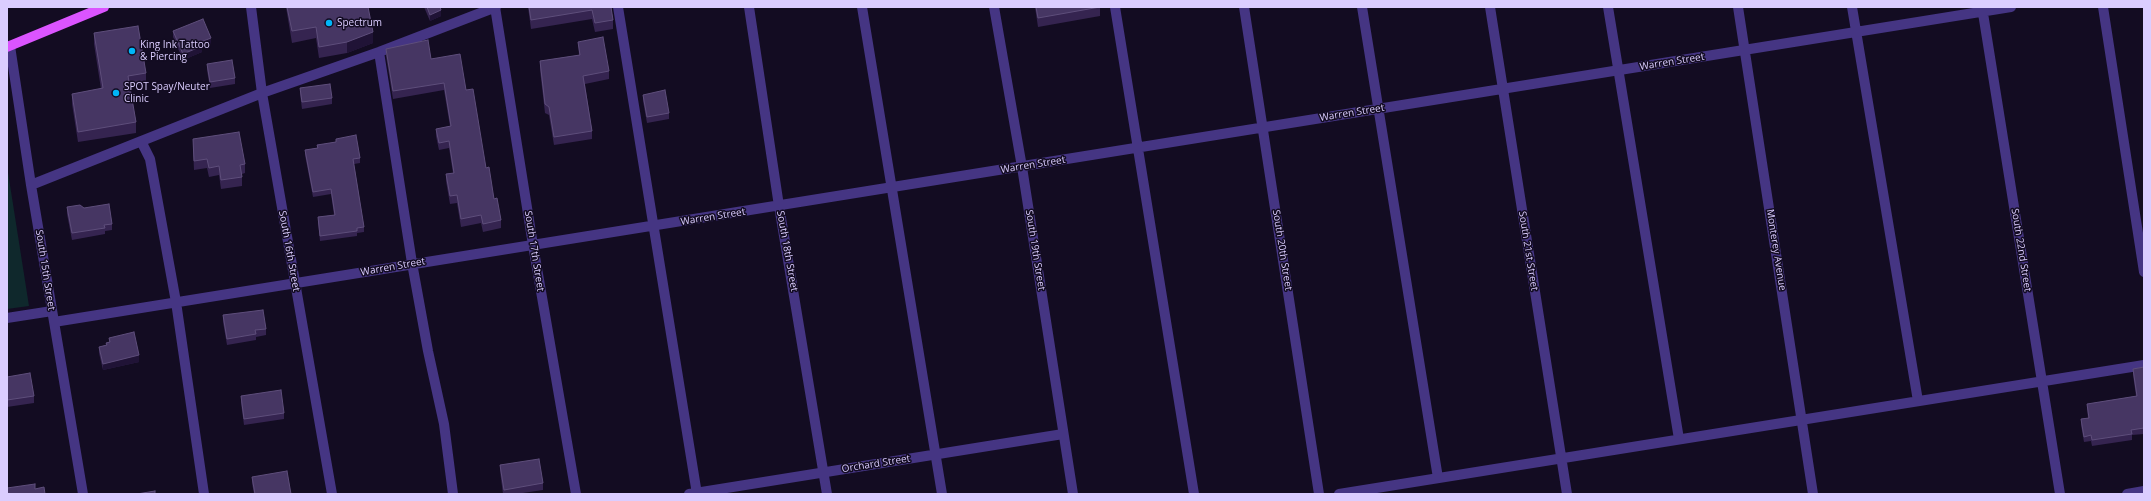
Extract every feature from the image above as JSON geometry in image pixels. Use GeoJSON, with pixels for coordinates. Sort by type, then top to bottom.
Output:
{"type":"FeatureCollection","features":[{"type":"Feature","properties":{"kind":"main road"},"geometry":{"type":"LineString","coordinates":[[9,47],[86,10],[104,7]]}},
{"type":"Feature","properties":{"kind":"street","name":"South 16th Street"},"geometry":{"type":"LineString","coordinates":[[251,7],[262,93],[332,494]]}},
{"type":"Feature","properties":{"kind":"street"},"geometry":{"type":"LineString","coordinates":[[31,185],[262,93],[379,52],[495,7]]}},
{"type":"Feature","properties":{"kind":"street","name":"South 17th Street"},"geometry":{"type":"LineString","coordinates":[[495,7],[533,244],[576,494]]}},
{"type":"Feature","properties":{"kind":"street"},"geometry":{"type":"LineString","coordinates":[[618,7],[694,494]]}},
{"type":"Feature","properties":{"kind":"street","name":"South 18th Street"},"geometry":{"type":"LineString","coordinates":[[749,7],[779,206],[827,494]]}},
{"type":"Feature","properties":{"kind":"street"},"geometry":{"type":"LineString","coordinates":[[862,7],[942,494]]}},
{"type":"Feature","properties":{"kind":"street","name":"South 19th Street"},"geometry":{"type":"LineString","coordinates":[[994,7],[1022,167],[1072,494]]}},
{"type":"Feature","properties":{"kind":"street"},"geometry":{"type":"LineString","coordinates":[[1115,7],[1194,494]]}},
{"type":"Feature","properties":{"kind":"street","name":"South 20th Street"},"geometry":{"type":"LineString","coordinates":[[1244,7],[1319,494]]}},
{"type":"Feature","properties":{"kind":"street"},"geometry":{"type":"LineString","coordinates":[[1362,7],[1438,478]]}},
{"type":"Feature","properties":{"kind":"street","name":"South 21st Street"},"geometry":{"type":"LineString","coordinates":[[1490,7],[1567,494]]}},
{"type":"Feature","properties":{"kind":"street"},"geometry":{"type":"LineString","coordinates":[[1608,7],[1679,439]]}},
{"type":"Feature","properties":{"kind":"street","name":"Monterey Avenue"},"geometry":{"type":"LineString","coordinates":[[1738,7],[1813,494]]}},
{"type":"Feature","properties":{"kind":"street"},"geometry":{"type":"LineString","coordinates":[[1852,7],[1918,401]]}},
{"type":"Feature","properties":{"kind":"street","name":"Warren Street"},"geometry":{"type":"LineString","coordinates":[[54,322],[295,284],[412,263],[779,206],[1856,32],[1983,9],[2011,7]]}},
{"type":"Feature","properties":{"kind":"street"},"geometry":{"type":"LineString","coordinates":[[2103,7],[2144,272]]}},
{"type":"Feature","properties":{"kind":"street","name":"South 22nd Street"},"geometry":{"type":"LineString","coordinates":[[1983,9],[2060,494]]}},
{"type":"Feature","properties":{"kind":"street","name":"South 15th Street"},"geometry":{"type":"LineString","coordinates":[[9,47],[83,494]]}},
{"type":"Feature","properties":{"kind":"street"},"geometry":{"type":"LineString","coordinates":[[379,52],[412,263],[428,352],[444,424],[453,494]]}},
{"type":"Feature","properties":{"kind":"street"},"geometry":{"type":"LineString","coordinates":[[141,141],[150,159],[176,302],[204,494]]}},
{"type":"Feature","properties":{"kind":"street"},"geometry":{"type":"LineString","coordinates":[[7,318],[52,311]]}},
{"type":"Feature","properties":{"kind":"street"},"geometry":{"type":"LineString","coordinates":[[1339,494],[2144,365]]}},
{"type":"Feature","properties":{"kind":"street","name":"Orchard Street"},"geometry":{"type":"LineString","coordinates":[[694,494],[1063,434]]}},
{"type":"Feature","properties":{"kind":"street"},"geometry":{"type":"LineString","coordinates":[[2127,494],[2144,491]]}},
{"type":"Feature","properties":{"kind":"green space"},"geometry":{"type":"Polygon","coordinates":[[[7,166],[29,306],[7,309],[7,166]]]}},
{"type":"Feature","properties":{"kind":"building","name":"Spectrum"},"geometry":{"type":"Polygon","coordinates":[[[287,7],[368,7],[373,32],[347,42],[319,47],[316,27],[292,31],[287,7]]]}},
{"type":"Feature","properties":{"kind":"building"},"geometry":{"type":"Polygon","coordinates":[[[427,7],[440,7],[441,10],[430,15],[427,7]]]}},
{"type":"Feature","properties":{"kind":"building"},"geometry":{"type":"Polygon","coordinates":[[[529,7],[611,7],[613,20],[595,23],[592,10],[531,20],[529,7]]]}},
{"type":"Feature","properties":{"kind":"building"},"geometry":{"type":"Polygon","coordinates":[[[1036,7],[1100,7],[1038,18],[1036,7]]]}},
{"type":"Feature","properties":{"kind":"building"},"geometry":{"type":"Polygon","coordinates":[[[203,19],[211,38],[201,42],[202,46],[183,54],[173,31],[203,19]]]}},
{"type":"Feature","properties":{"kind":"building","name":"SPOT Spay/Neuter Clinic"},"geometry":{"type":"Polygon","coordinates":[[[138,26],[146,73],[128,76],[136,122],[78,132],[72,94],[103,88],[94,33],[138,26]]]}},
{"type":"Feature","properties":{"kind":"building"},"geometry":{"type":"Polygon","coordinates":[[[603,37],[609,71],[583,76],[592,131],[554,137],[549,107],[545,104],[540,61],[580,55],[578,42],[603,37]]]}},
{"type":"Feature","properties":{"kind":"building"},"geometry":{"type":"Polygon","coordinates":[[[428,40],[431,59],[460,54],[466,90],[473,89],[486,168],[489,167],[494,199],[497,198],[501,220],[483,224],[481,215],[461,219],[457,195],[450,196],[446,174],[454,173],[449,141],[439,143],[436,129],[451,126],[444,83],[393,91],[386,49],[428,40]]]}},
{"type":"Feature","properties":{"kind":"building"},"geometry":{"type":"Polygon","coordinates":[[[232,60],[235,78],[210,82],[207,64],[232,60]]]}},
{"type":"Feature","properties":{"kind":"building"},"geometry":{"type":"Polygon","coordinates":[[[330,84],[332,98],[302,102],[300,88],[330,84]]]}},
{"type":"Feature","properties":{"kind":"building"},"geometry":{"type":"Polygon","coordinates":[[[665,90],[669,113],[647,117],[643,95],[665,90]]]}},
{"type":"Feature","properties":{"kind":"building"},"geometry":{"type":"Polygon","coordinates":[[[239,132],[245,164],[240,165],[242,177],[221,180],[219,166],[209,168],[207,159],[194,161],[193,139],[239,132]]]}},
{"type":"Feature","properties":{"kind":"building"},"geometry":{"type":"Polygon","coordinates":[[[356,135],[360,158],[353,159],[364,227],[357,228],[357,231],[320,236],[318,217],[335,215],[331,189],[313,192],[305,150],[318,148],[317,145],[336,142],[336,139],[356,135]]]}},
{"type":"Feature","properties":{"kind":"building"},"geometry":{"type":"Polygon","coordinates":[[[109,204],[112,224],[104,225],[105,228],[72,233],[67,207],[80,205],[84,208],[109,204]]]}},
{"type":"Feature","properties":{"kind":"building"},"geometry":{"type":"Polygon","coordinates":[[[263,310],[266,329],[255,330],[256,334],[227,339],[223,315],[263,310]]]}},
{"type":"Feature","properties":{"kind":"building"},"geometry":{"type":"Polygon","coordinates":[[[134,332],[139,355],[103,364],[99,347],[107,345],[106,343],[110,342],[109,338],[134,332]]]}},
{"type":"Feature","properties":{"kind":"building"},"geometry":{"type":"Polygon","coordinates":[[[2144,367],[2144,428],[2131,430],[2132,434],[2092,440],[2091,435],[2084,437],[2081,419],[2089,418],[2087,404],[2137,396],[2133,369],[2144,367]]]}},
{"type":"Feature","properties":{"kind":"building"},"geometry":{"type":"Polygon","coordinates":[[[30,373],[34,396],[7,400],[7,377],[30,373]]]}},
{"type":"Feature","properties":{"kind":"building"},"geometry":{"type":"Polygon","coordinates":[[[281,390],[284,413],[244,419],[241,396],[281,390]]]}},
{"type":"Feature","properties":{"kind":"building"},"geometry":{"type":"Polygon","coordinates":[[[539,459],[543,483],[504,490],[500,465],[539,459]]]}},
{"type":"Feature","properties":{"kind":"building"},"geometry":{"type":"Polygon","coordinates":[[[287,471],[291,494],[255,494],[252,477],[287,471]]]}},
{"type":"Feature","properties":{"kind":"building"},"geometry":{"type":"Polygon","coordinates":[[[35,484],[35,489],[44,487],[45,494],[8,494],[7,488],[35,484]]]}},
{"type":"Feature","properties":{"kind":"building"},"geometry":{"type":"Polygon","coordinates":[[[155,491],[155,494],[137,494],[155,491]]]}},
{"type":"Feature","properties":{"kind":"place","name":"Spectrum"},"geometry":{"type":"Point","coordinates":[329,23]}},
{"type":"Feature","properties":{"kind":"place","name":"King Ink Tattoo & Piercing"},"geometry":{"type":"Point","coordinates":[132,51]}},
{"type":"Feature","properties":{"kind":"place","name":"SPOT Spay/Neuter Clinic"},"geometry":{"type":"Point","coordinates":[116,93]}}]}
